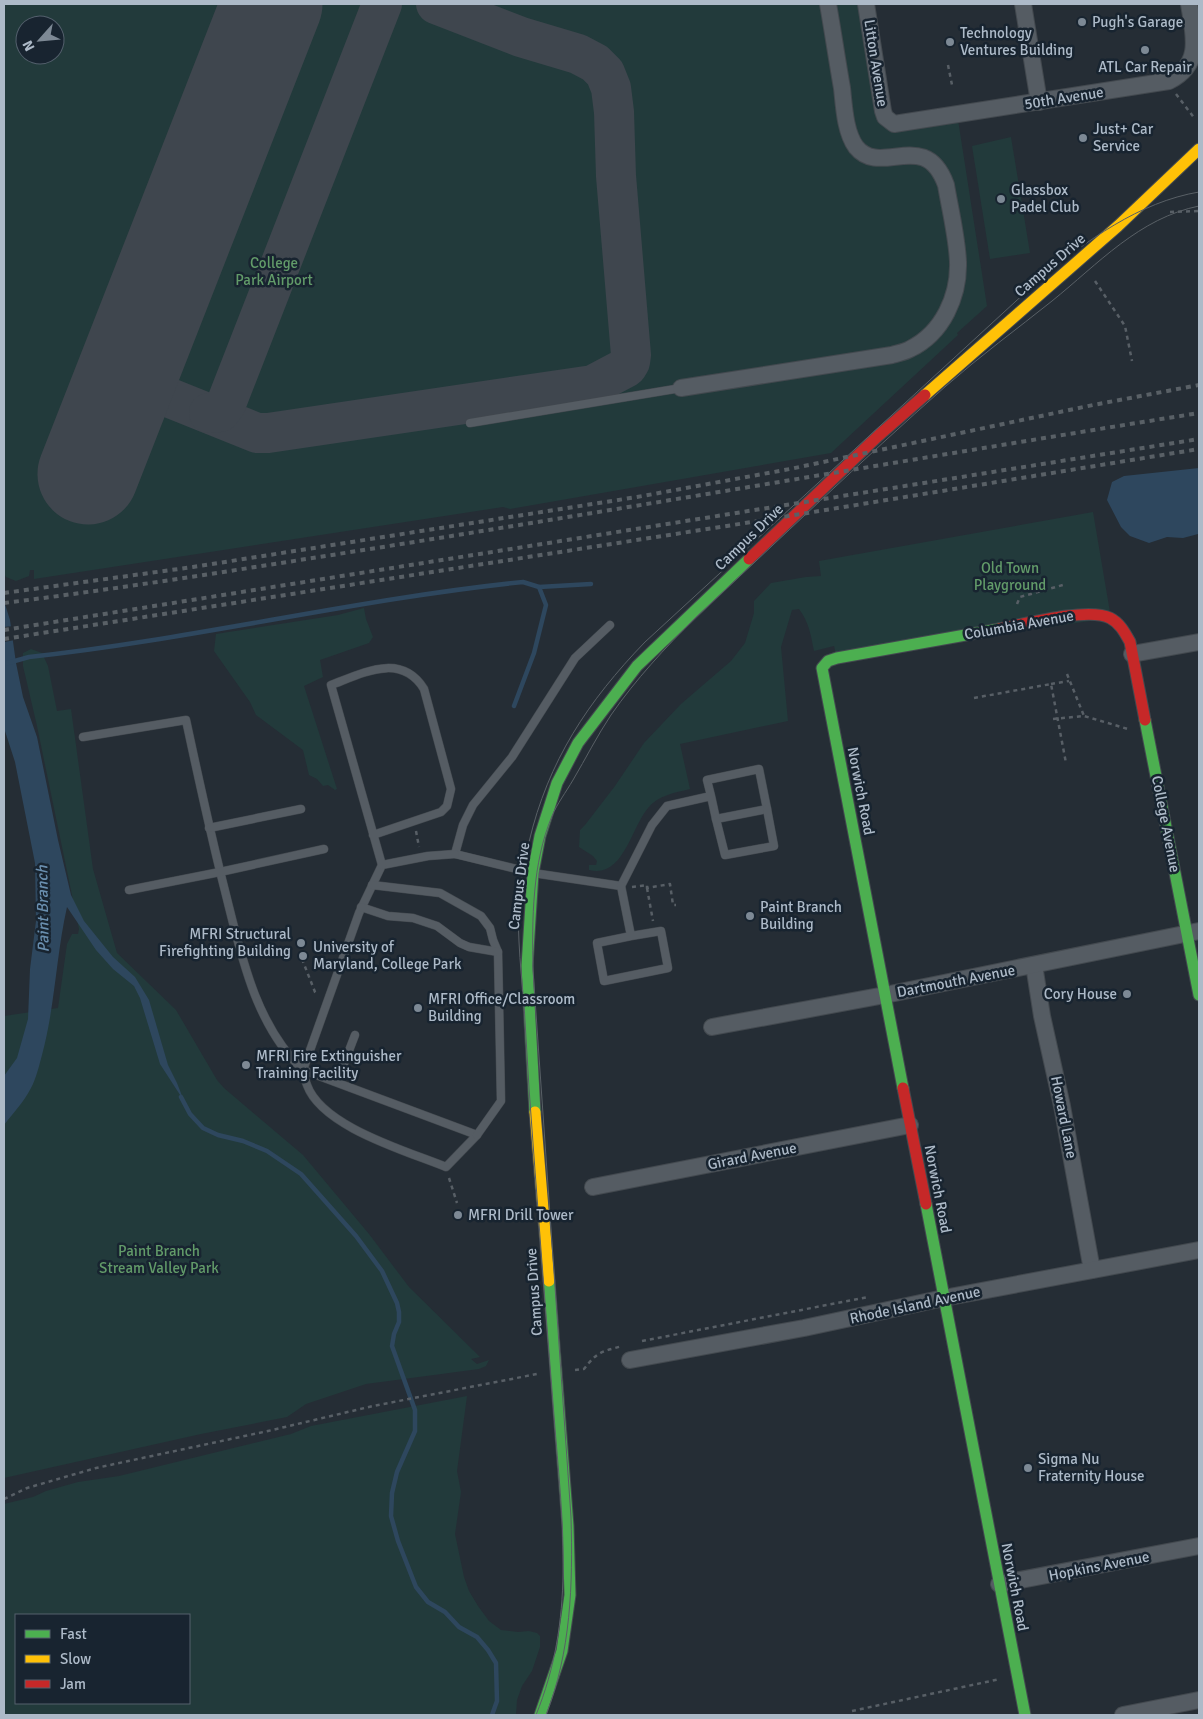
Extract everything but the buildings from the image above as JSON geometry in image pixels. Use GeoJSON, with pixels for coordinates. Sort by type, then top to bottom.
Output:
{"type":"FeatureCollection","features":[{"type":"Feature","properties":{"kind":"main road","name":"Campus Drive"},"geometry":{"type":"LineString","coordinates":[[540,1715],[562,1651],[570,1595],[568,1526],[534,1098],[527,966],[532,873],[540,836],[557,783],[578,743],[636,666],[878,436],[1118,226],[1199,149]]}},
{"type":"Feature","properties":{"kind":"main road","name":"Columbia Avenue"},"geometry":{"type":"LineString","coordinates":[[822,668],[829,660],[836,658],[1090,614],[1106,617],[1119,624],[1126,632],[1132,654]]}},
{"type":"Feature","properties":{"kind":"main road","name":"College Avenue"},"geometry":{"type":"LineString","coordinates":[[1132,654],[1193,933],[1199,995]]}},
{"type":"Feature","properties":{"kind":"main road","name":"Norwich Road"},"geometry":{"type":"LineString","coordinates":[[822,668],[1025,1715]]}},
{"type":"Feature","properties":{"kind":"street"},"geometry":{"type":"LineString","coordinates":[[681,388],[892,355],[910,349],[929,336],[943,320],[952,302],[957,281],[958,260],[946,185],[942,174],[929,159],[908,155],[870,157],[861,152],[855,145],[846,118],[828,4]]}},
{"type":"Feature","properties":{"kind":"street","name":"Litton Avenue"},"geometry":{"type":"LineString","coordinates":[[866,4],[883,111],[889,121]]}},
{"type":"Feature","properties":{"kind":"street"},"geometry":{"type":"LineString","coordinates":[[1023,4],[1039,102]]}},
{"type":"Feature","properties":{"kind":"street","name":"50th Avenue"},"geometry":{"type":"LineString","coordinates":[[889,121],[894,124],[1169,81],[1181,76],[1188,68],[1193,57],[1194,44],[1188,4]]}},
{"type":"Feature","properties":{"kind":"street"},"geometry":{"type":"LineString","coordinates":[[1132,654],[1199,642]]}},
{"type":"Feature","properties":{"kind":"street","name":"Dartmouth Avenue"},"geometry":{"type":"LineString","coordinates":[[712,1027],[885,995],[1193,933]]}},
{"type":"Feature","properties":{"kind":"street","name":"Howard Lane"},"geometry":{"type":"LineString","coordinates":[[1034,965],[1042,1016],[1062,1106],[1092,1270]]}},
{"type":"Feature","properties":{"kind":"street","name":"Girard Avenue"},"geometry":{"type":"LineString","coordinates":[[593,1187],[910,1125]]}},
{"type":"Feature","properties":{"kind":"street","name":"Rhode Island Avenue"},"geometry":{"type":"LineString","coordinates":[[627,1353],[804,1328],[944,1298],[1199,1250]]}},
{"type":"Feature","properties":{"kind":"street","name":"Hopkins Avenue"},"geometry":{"type":"LineString","coordinates":[[999,1584],[1199,1546]]}},
{"type":"Feature","properties":{"kind":"street"},"geometry":{"type":"LineString","coordinates":[[1123,1715],[1199,1700]]}},
{"type":"Feature","properties":{"kind":"lane"},"geometry":{"type":"LineString","coordinates":[[470,423],[681,388]]}},
{"type":"Feature","properties":{"kind":"lane"},"geometry":{"type":"LineString","coordinates":[[455,854],[464,825],[473,805],[512,756],[575,658],[610,625]]}},
{"type":"Feature","properties":{"kind":"lane"},"geometry":{"type":"LineString","coordinates":[[372,885],[440,893],[481,916],[490,928],[498,952],[501,1101],[477,1134],[446,1167],[356,1131],[339,1121],[325,1110],[307,1086],[303,1070],[361,907],[382,864],[373,835],[331,685],[376,668],[402,669],[418,680],[424,689],[451,789],[447,806],[441,812],[373,835]]}},
{"type":"Feature","properties":{"kind":"lane"},"geometry":{"type":"LineString","coordinates":[[82,737],[186,720],[209,828],[254,992],[277,1039],[288,1056],[303,1070],[477,1134]]}},
{"type":"Feature","properties":{"kind":"lane"},"geometry":{"type":"LineString","coordinates":[[759,769],[774,846],[725,855],[711,796],[707,780],[759,769]]}},
{"type":"Feature","properties":{"kind":"lane"},"geometry":{"type":"LineString","coordinates":[[630,936],[621,886],[652,825],[667,806],[711,796]]}},
{"type":"Feature","properties":{"kind":"lane"},"geometry":{"type":"LineString","coordinates":[[716,819],[767,808]]}},
{"type":"Feature","properties":{"kind":"lane"},"geometry":{"type":"LineString","coordinates":[[209,828],[301,809]]}},
{"type":"Feature","properties":{"kind":"lane"},"geometry":{"type":"LineString","coordinates":[[129,890],[324,849]]}},
{"type":"Feature","properties":{"kind":"lane"},"geometry":{"type":"LineString","coordinates":[[382,864],[428,856],[455,854],[532,873],[621,886]]}},
{"type":"Feature","properties":{"kind":"lane"},"geometry":{"type":"LineString","coordinates":[[361,907],[388,916],[414,918],[437,926],[460,943],[469,947],[498,952]]}},
{"type":"Feature","properties":{"kind":"lane"},"geometry":{"type":"LineString","coordinates":[[661,931],[668,968],[604,981],[597,943],[630,936],[661,931]]}},
{"type":"Feature","properties":{"kind":"lane"},"geometry":{"type":"LineString","coordinates":[[337,1082],[355,1035]]}},
{"type":"Feature","properties":{"kind":"path"},"geometry":{"type":"LineString","coordinates":[[948,65],[952,84]]}},
{"type":"Feature","properties":{"kind":"path"},"geometry":{"type":"LineString","coordinates":[[1169,81],[1176,94],[1195,119]]}},
{"type":"Feature","properties":{"kind":"path"},"geometry":{"type":"LineString","coordinates":[[1170,212],[1199,211]]}},
{"type":"Feature","properties":{"kind":"path"},"geometry":{"type":"LineString","coordinates":[[1095,281],[1125,326],[1132,361]]}},
{"type":"Feature","properties":{"kind":"path"},"geometry":{"type":"LineString","coordinates":[[1017,604],[1020,597],[1026,594],[1063,585]]}},
{"type":"Feature","properties":{"kind":"path"},"geometry":{"type":"LineString","coordinates":[[1067,674],[1084,716]]}},
{"type":"Feature","properties":{"kind":"path"},"geometry":{"type":"LineString","coordinates":[[974,698],[1070,681]]}},
{"type":"Feature","properties":{"kind":"path"},"geometry":{"type":"LineString","coordinates":[[1051,684],[1066,762]]}},
{"type":"Feature","properties":{"kind":"path"},"geometry":{"type":"LineString","coordinates":[[1053,719],[1084,716],[1128,729]]}},
{"type":"Feature","properties":{"kind":"path"},"geometry":{"type":"LineString","coordinates":[[647,888],[670,884],[673,905],[676,905]]}},
{"type":"Feature","properties":{"kind":"path"},"geometry":{"type":"LineString","coordinates":[[621,886],[647,885],[655,932]]}},
{"type":"Feature","properties":{"kind":"path"},"geometry":{"type":"LineString","coordinates":[[302,959],[316,992],[326,1004]]}},
{"type":"Feature","properties":{"kind":"path"},"geometry":{"type":"LineString","coordinates":[[446,1167],[457,1203]]}},
{"type":"Feature","properties":{"kind":"path"},"geometry":{"type":"LineString","coordinates":[[642,1341],[876,1295]]}},
{"type":"Feature","properties":{"kind":"path"},"geometry":{"type":"LineString","coordinates":[[575,1370],[584,1369],[594,1356],[601,1351],[627,1353]]}},
{"type":"Feature","properties":{"kind":"path"},"geometry":{"type":"LineString","coordinates":[[4,1499],[27,1488],[96,1468],[373,1406],[537,1374]]}},
{"type":"Feature","properties":{"kind":"path"},"geometry":{"type":"LineString","coordinates":[[857,1715],[854,1711],[1005,1678]]}},
{"type":"Feature","properties":{"kind":"green space","name":"College Park Airport"},"geometry":{"type":"Polygon","coordinates":[[[4,4],[869,4],[887,119],[956,107],[987,306],[831,453],[510,509],[503,507],[34,579],[34,570],[30,570],[29,576],[16,581],[6,577],[4,574],[4,4]]]}},
{"type":"Feature","properties":{"kind":"green space","name":"Glassbox Padel Club"},"geometry":{"type":"Polygon","coordinates":[[[1011,137],[1030,253],[990,259],[972,146],[1011,137]]]}},
{"type":"Feature","properties":{"kind":"green space","name":"Old Town Playground"},"geometry":{"type":"Polygon","coordinates":[[[1093,512],[1111,618],[837,658],[834,646],[814,651],[805,619],[799,609],[792,610],[781,647],[788,721],[680,744],[690,789],[667,795],[652,804],[642,817],[618,860],[610,867],[601,871],[589,870],[589,865],[596,865],[597,861],[579,847],[580,830],[615,786],[644,743],[681,704],[731,661],[745,643],[754,613],[754,601],[771,583],[821,576],[819,561],[1093,512]]]}},
{"type":"Feature","properties":{"kind":"green space"},"geometry":{"type":"Polygon","coordinates":[[[364,608],[373,637],[369,643],[320,660],[323,677],[304,686],[337,789],[335,790],[328,785],[323,786],[317,779],[309,775],[303,750],[256,715],[250,702],[214,651],[216,634],[338,615],[364,608]]]}},
{"type":"Feature","properties":{"kind":"green space","name":"Paint Branch Stream Valley Park"},"geometry":{"type":"Polygon","coordinates":[[[31,649],[42,653],[48,666],[57,711],[71,709],[93,869],[117,953],[176,1010],[217,1080],[224,1088],[303,1155],[369,1234],[409,1287],[480,1357],[471,1359],[477,1364],[489,1360],[486,1366],[479,1369],[366,1384],[306,1404],[287,1417],[201,1434],[4,1478],[4,1016],[58,1008],[67,944],[72,934],[78,934],[79,929],[23,666],[23,653],[31,649]]]}},
{"type":"Feature","properties":{"kind":"green space"},"geometry":{"type":"Polygon","coordinates":[[[467,1396],[457,1471],[461,1492],[455,1534],[464,1577],[469,1591],[489,1621],[501,1630],[529,1631],[540,1636],[540,1647],[532,1671],[522,1686],[517,1700],[516,1715],[4,1715],[4,1504],[33,1497],[46,1491],[78,1482],[119,1476],[291,1434],[311,1426],[467,1396]]]}},
{"type":"Feature","properties":{"kind":"water"},"geometry":{"type":"Polygon","coordinates":[[[1199,468],[1198,534],[1183,538],[1167,537],[1149,543],[1130,536],[1121,527],[1107,500],[1112,482],[1124,476],[1199,468]]]}},
{"type":"Feature","properties":{"kind":"water","name":"Paint Branch"},"geometry":{"type":"Polygon","coordinates":[[[4,601],[10,620],[23,697],[37,737],[71,895],[84,921],[113,957],[135,977],[149,1000],[168,1065],[184,1101],[160,1064],[140,998],[134,986],[113,969],[96,950],[67,907],[50,1019],[39,1068],[22,1103],[4,1125],[4,1076],[17,1058],[28,1019],[30,969],[36,921],[35,863],[15,762],[4,728],[4,601]]]}},
{"type":"Feature","properties":{"kind":"pier"},"geometry":{"type":"Polygon","coordinates":[[[13,626],[15,640],[4,642],[4,627],[13,626]]]}},
{"type":"Feature","properties":{"kind":"waterway"},"geometry":{"type":"LineString","coordinates":[[4,664],[29,657],[153,640],[399,598],[523,582],[539,587],[546,605],[534,653],[514,706]]}},
{"type":"Feature","properties":{"kind":"waterway"},"geometry":{"type":"LineString","coordinates":[[539,587],[591,584]]}},
{"type":"Feature","properties":{"kind":"waterway"},"geometry":{"type":"LineString","coordinates":[[181,1097],[190,1114],[203,1128],[218,1135],[243,1141],[267,1151],[301,1174],[356,1236],[382,1271],[397,1303],[399,1312],[399,1322],[392,1346],[415,1410],[415,1431],[397,1472],[392,1493],[391,1516],[398,1541],[416,1587],[428,1602],[445,1612],[459,1627],[477,1637],[496,1663],[497,1701],[492,1715]]}},
{"type":"Feature","properties":{"kind":"taxiway"},"geometry":{"type":"LineString","coordinates":[[209,413],[220,412],[226,404],[382,4]]}},
{"type":"Feature","properties":{"kind":"taxiway"},"geometry":{"type":"LineString","coordinates":[[149,318],[137,361],[141,379],[148,387],[160,394],[257,433],[268,433],[593,385],[627,367],[631,355],[616,176],[614,112],[611,88],[605,73],[595,63],[578,54],[521,37],[436,4]]}},
{"type":"Feature","properties":{"kind":"runway"},"geometry":{"type":"LineString","coordinates":[[88,474],[272,4]]}},
{"type":"Feature","properties":{"kind":"tram line"},"geometry":{"type":"LineString","coordinates":[[536,1715],[557,1644],[561,1609],[563,1537],[519,950],[519,917],[520,892],[526,854],[547,785],[559,759],[588,710],[624,664],[645,642],[1040,279],[1095,237],[1134,214],[1155,204],[1199,192]]}},
{"type":"Feature","properties":{"kind":"tram line"},"geometry":{"type":"LineString","coordinates":[[546,1715],[561,1667],[571,1592],[571,1517],[533,970],[533,912],[537,872],[545,834],[552,816],[611,715],[651,664],[696,617],[883,443],[972,364],[1120,244],[1157,221],[1177,212],[1199,206]]}},
{"type":"Feature","properties":{"kind":"railway"},"geometry":{"type":"LineString","coordinates":[[4,593],[193,567],[637,497],[790,469],[1093,405],[1199,385]]}},
{"type":"Feature","properties":{"kind":"railway"},"geometry":{"type":"LineString","coordinates":[[4,603],[389,546],[1199,413]]}},
{"type":"Feature","properties":{"kind":"railway"},"geometry":{"type":"LineString","coordinates":[[4,630],[1199,439]]}},
{"type":"Feature","properties":{"kind":"railway"},"geometry":{"type":"LineString","coordinates":[[4,639],[752,522],[1199,449]]}},
{"type":"Feature","properties":{"kind":"traffic: fast"},"geometry":{"type":"LineString","coordinates":[[535,1112],[527,966],[533,873],[540,836],[557,783],[578,743],[637,666],[749,559]]}},
{"type":"Feature","properties":{"kind":"traffic: fast"},"geometry":{"type":"LineString","coordinates":[[903,1088],[822,668],[828,661],[837,658],[999,629]]}},
{"type":"Feature","properties":{"kind":"traffic: fast"},"geometry":{"type":"LineString","coordinates":[[1145,720],[1199,995]]}},
{"type":"Feature","properties":{"kind":"traffic: fast"},"geometry":{"type":"LineString","coordinates":[[926,1204],[1025,1715]]}},
{"type":"Feature","properties":{"kind":"traffic: fast"},"geometry":{"type":"LineString","coordinates":[[540,1715],[562,1651],[570,1595],[568,1526],[549,1281]]}},
{"type":"Feature","properties":{"kind":"traffic: slow"},"geometry":{"type":"LineString","coordinates":[[925,395],[1118,226],[1199,149]]}},
{"type":"Feature","properties":{"kind":"traffic: slow"},"geometry":{"type":"LineString","coordinates":[[535,1112],[549,1281]]}},
{"type":"Feature","properties":{"kind":"traffic: jam"},"geometry":{"type":"LineString","coordinates":[[749,559],[878,436],[925,395]]}},
{"type":"Feature","properties":{"kind":"traffic: jam"},"geometry":{"type":"LineString","coordinates":[[999,629],[1072,615],[1100,615],[1114,620],[1122,628],[1130,642],[1145,720]]}},
{"type":"Feature","properties":{"kind":"traffic: jam"},"geometry":{"type":"LineString","coordinates":[[903,1088],[926,1204]]}},
{"type":"Feature","properties":{"kind":"place","name":"Pugh's Garage"},"geometry":{"type":"Point","coordinates":[1082,22]}},
{"type":"Feature","properties":{"kind":"place","name":"Technology Ventures Building"},"geometry":{"type":"Point","coordinates":[950,42]}},
{"type":"Feature","properties":{"kind":"place","name":"ATL Car Repair"},"geometry":{"type":"Point","coordinates":[1145,50]}},
{"type":"Feature","properties":{"kind":"place","name":"Just+ Car Service"},"geometry":{"type":"Point","coordinates":[1083,138]}},
{"type":"Feature","properties":{"kind":"place","name":"Glassbox Padel Club"},"geometry":{"type":"Point","coordinates":[1001,199]}},
{"type":"Feature","properties":{"kind":"place","name":"Paint Branch Building"},"geometry":{"type":"Point","coordinates":[750,916]}},
{"type":"Feature","properties":{"kind":"place","name":"MFRI Structural Firefighting Building"},"geometry":{"type":"Point","coordinates":[301,943]}},
{"type":"Feature","properties":{"kind":"place","name":"University of Maryland, College Park"},"geometry":{"type":"Point","coordinates":[303,956]}},
{"type":"Feature","properties":{"kind":"place","name":"Cory House"},"geometry":{"type":"Point","coordinates":[1127,994]}},
{"type":"Feature","properties":{"kind":"place","name":"MFRI Office/Classroom Building"},"geometry":{"type":"Point","coordinates":[418,1008]}},
{"type":"Feature","properties":{"kind":"place","name":"MFRI Fire Extinguisher Training Facility"},"geometry":{"type":"Point","coordinates":[246,1065]}},
{"type":"Feature","properties":{"kind":"place","name":"MFRI Drill Tower"},"geometry":{"type":"Point","coordinates":[458,1215]}},
{"type":"Feature","properties":{"kind":"place","name":"Sigma Nu Fraternity House"},"geometry":{"type":"Point","coordinates":[1028,1468]}}]}
